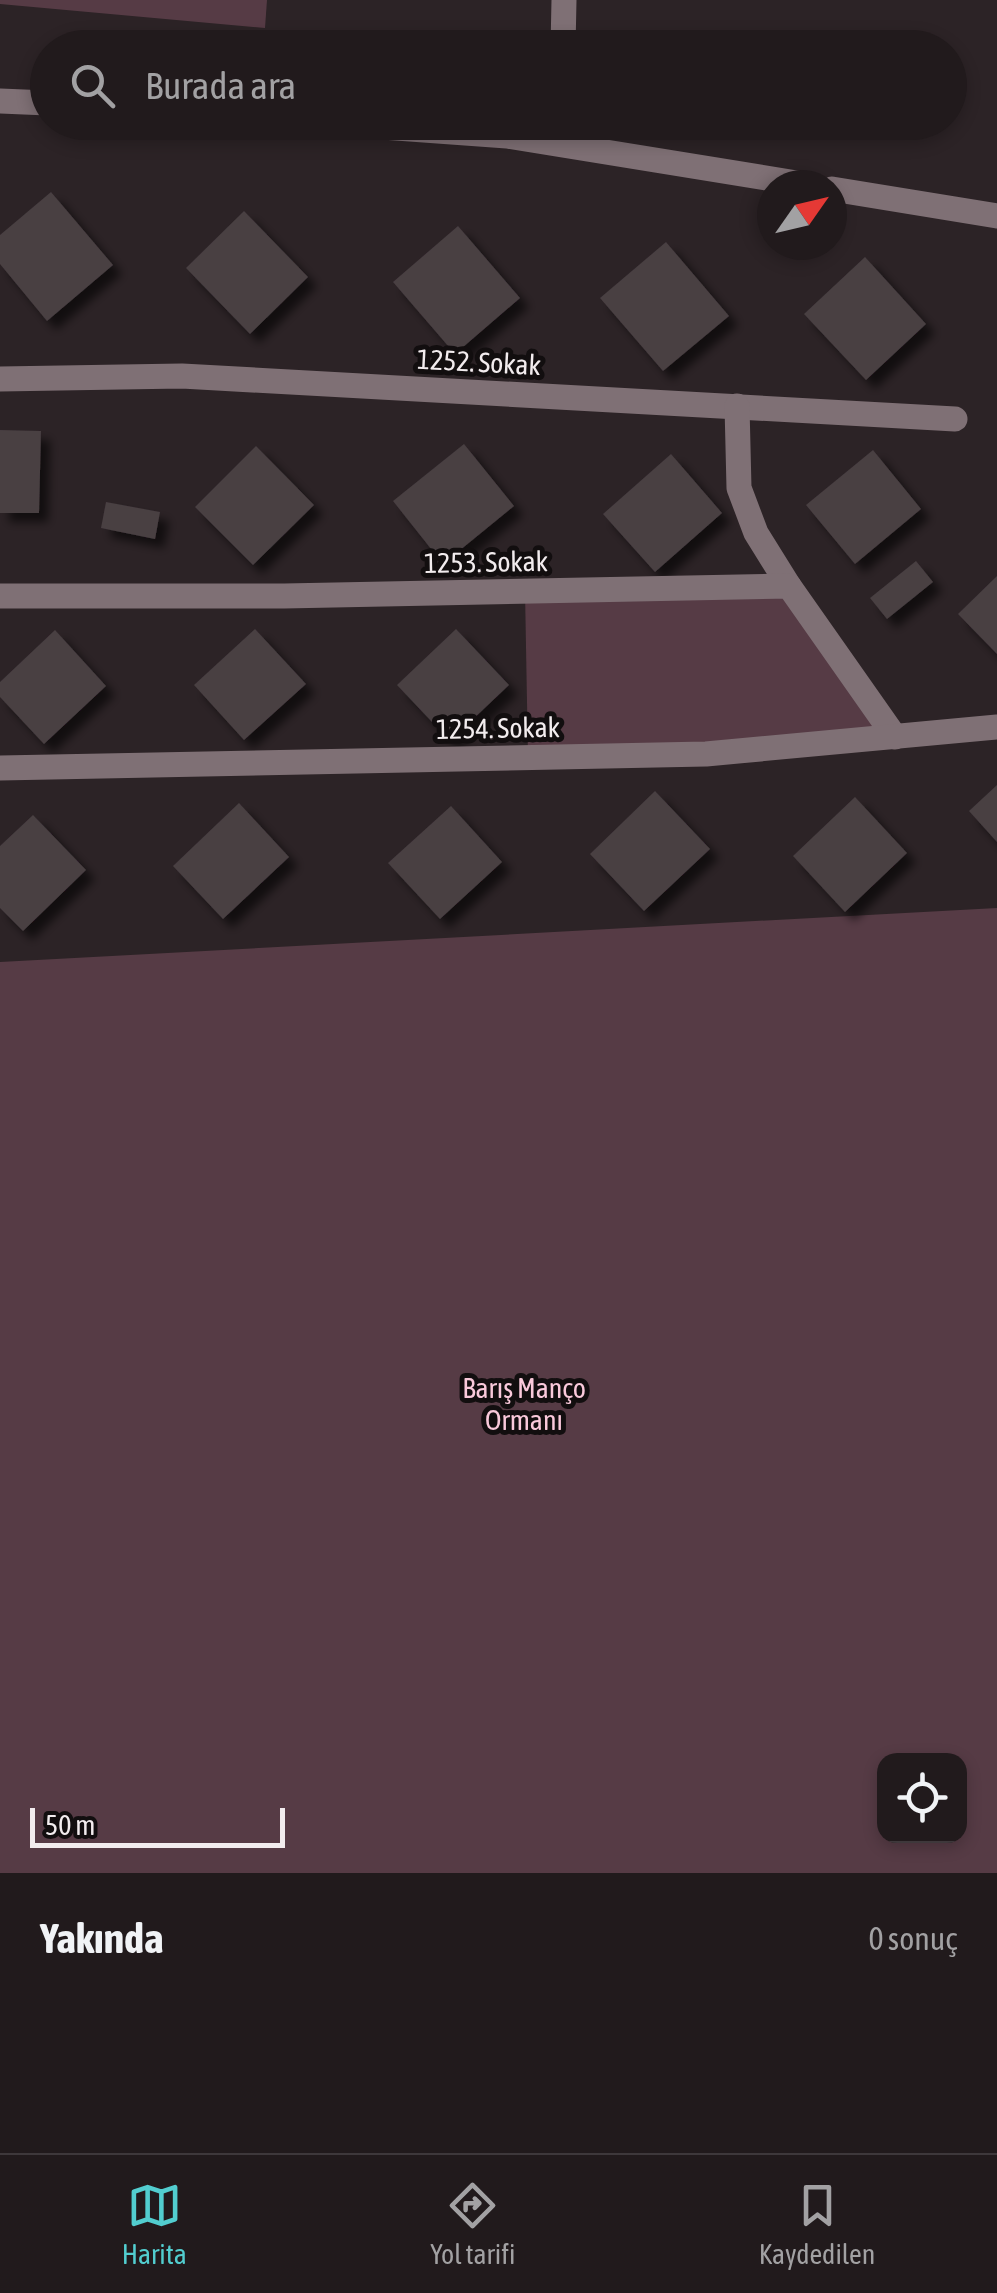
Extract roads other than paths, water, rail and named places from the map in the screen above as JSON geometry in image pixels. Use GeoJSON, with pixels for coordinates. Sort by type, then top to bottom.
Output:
{"type":"FeatureCollection","features":[{"type":"Feature","properties":{"kind":"street"},"geometry":{"type":"LineString","coordinates":[[563,30],[564,0]]}},
{"type":"Feature","properties":{"kind":"street"},"geometry":{"type":"LineString","coordinates":[[0,101],[30,102]]}},
{"type":"Feature","properties":{"kind":"street"},"geometry":{"type":"LineString","coordinates":[[590,140],[757,174]]}},
{"type":"Feature","properties":{"kind":"street"},"geometry":{"type":"LineString","coordinates":[[847,191],[997,216]]}},
{"type":"Feature","properties":{"kind":"street","name":"1252. Sokak"},"geometry":{"type":"LineString","coordinates":[[0,379],[182,376],[956,418]]}},
{"type":"Feature","properties":{"kind":"street"},"geometry":{"type":"LineString","coordinates":[[736,406],[738,488],[756,533],[896,737]]}},
{"type":"Feature","properties":{"kind":"street","name":"1253. Sokak"},"geometry":{"type":"LineString","coordinates":[[0,596],[303,596],[789,586]]}},
{"type":"Feature","properties":{"kind":"street","name":"1254. Sokak"},"geometry":{"type":"LineString","coordinates":[[0,768],[706,754],[997,727]]}},
{"type":"Feature","properties":{"kind":"park label","name":"Barış Manço Ormanı"},"geometry":{"type":"Point","coordinates":[524,1404]}}]}
